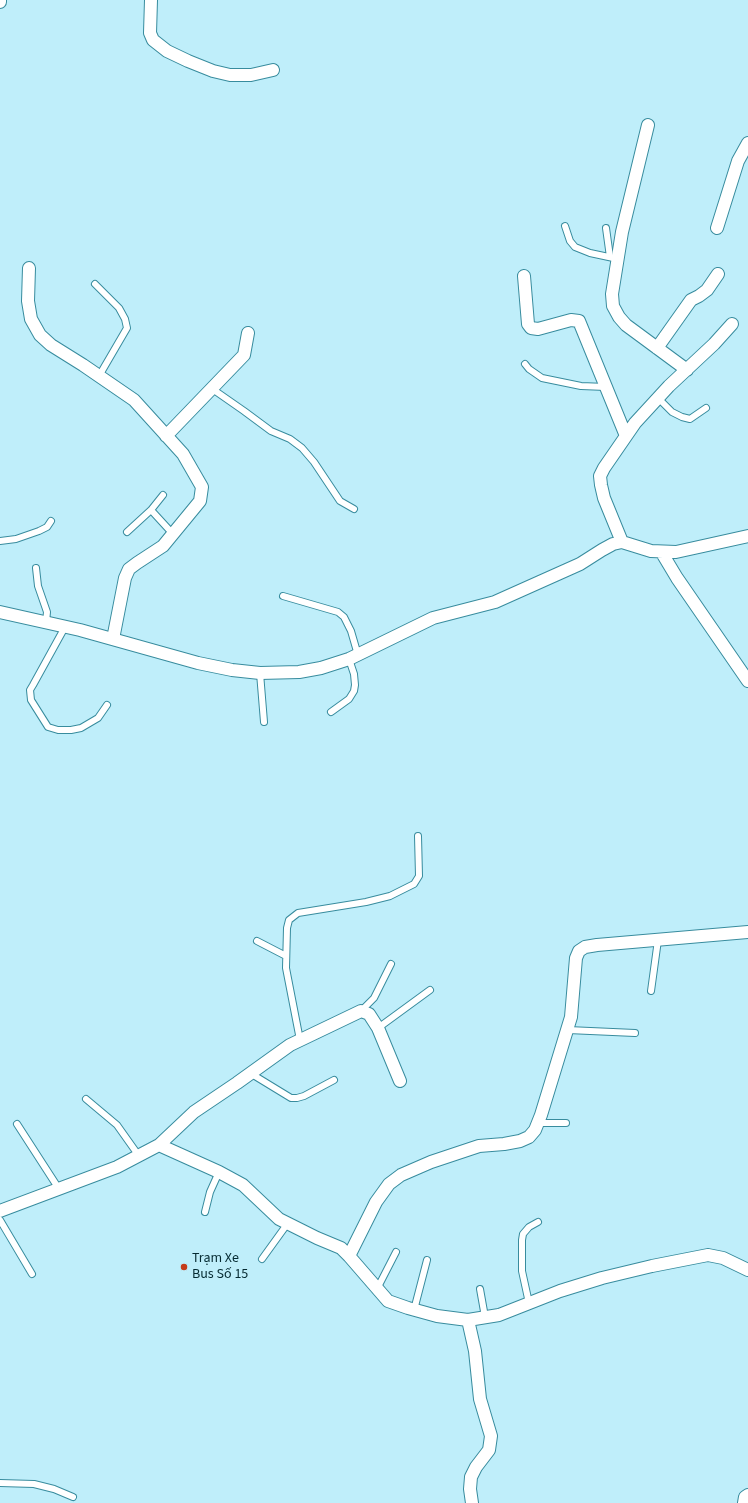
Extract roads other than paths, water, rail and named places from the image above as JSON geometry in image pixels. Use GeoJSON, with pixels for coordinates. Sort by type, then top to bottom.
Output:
{"type":"FeatureCollection","features":[{"type":"Feature","properties":{"kind":"street"},"geometry":{"type":"LineString","coordinates":[[151,0],[150,33],[153,40],[167,51],[213,71],[230,75],[251,75],[273,70]]}},
{"type":"Feature","properties":{"kind":"street"},"geometry":{"type":"LineString","coordinates":[[648,125],[622,232],[614,258],[612,294],[613,306],[626,326],[687,370]]}},
{"type":"Feature","properties":{"kind":"street"},"geometry":{"type":"LineString","coordinates":[[717,228],[738,161],[748,143]]}},
{"type":"Feature","properties":{"kind":"street"},"geometry":{"type":"LineString","coordinates":[[29,268],[28,301],[31,319],[40,335],[51,345],[134,400],[182,454],[202,488],[200,501],[174,534],[163,546],[129,569],[125,578],[113,639]]}},
{"type":"Feature","properties":{"kind":"street"},"geometry":{"type":"LineString","coordinates":[[657,348],[691,300],[707,290],[718,274]]}},
{"type":"Feature","properties":{"kind":"street"},"geometry":{"type":"LineString","coordinates":[[524,276],[528,324],[531,328],[538,329],[571,320],[579,321],[626,436]]}},
{"type":"Feature","properties":{"kind":"street"},"geometry":{"type":"LineString","coordinates":[[622,542],[604,498],[600,476],[635,423],[732,324]]}},
{"type":"Feature","properties":{"kind":"street"},"geometry":{"type":"LineString","coordinates":[[166,436],[244,355],[248,332]]}},
{"type":"Feature","properties":{"kind":"street"},"geometry":{"type":"LineString","coordinates":[[0,612],[65,626],[198,663],[232,670],[260,673],[299,672],[321,668],[353,657],[433,618],[495,602],[580,564],[613,544],[622,542],[651,551],[676,552],[748,536]]}},
{"type":"Feature","properties":{"kind":"street"},"geometry":{"type":"LineString","coordinates":[[662,552],[677,578],[748,681]]}},
{"type":"Feature","properties":{"kind":"street"},"geometry":{"type":"LineString","coordinates":[[349,1256],[376,1202],[389,1184],[395,1179],[425,1164],[480,1146],[504,1144],[520,1140],[528,1137],[535,1130],[568,1030],[571,1017],[576,958],[579,951],[585,947],[597,945],[748,932]]}},
{"type":"Feature","properties":{"kind":"street"},"geometry":{"type":"LineString","coordinates":[[0,1211],[117,1168],[159,1145],[194,1112],[290,1045],[361,1011],[369,1014],[378,1028],[400,1081]]}},
{"type":"Feature","properties":{"kind":"street"},"geometry":{"type":"LineString","coordinates":[[159,1145],[219,1172],[243,1186],[279,1219],[341,1248],[388,1301],[437,1316],[468,1320],[499,1315],[560,1291],[602,1278],[708,1255],[723,1258],[748,1270]]}},
{"type":"Feature","properties":{"kind":"street"},"geometry":{"type":"LineString","coordinates":[[468,1320],[475,1351],[480,1399],[491,1436],[489,1450],[476,1467],[471,1477],[470,1489],[472,1503]]}},
{"type":"Feature","properties":{"kind":"street"},"geometry":{"type":"LineString","coordinates":[[744,1503],[745,1497],[748,1495]]}},
{"type":"Feature","properties":{"kind":"lane"},"geometry":{"type":"LineString","coordinates":[[565,226],[570,241],[575,247],[590,253],[614,258],[606,228]]}},
{"type":"Feature","properties":{"kind":"lane"},"geometry":{"type":"LineString","coordinates":[[95,284],[119,308],[125,319],[127,328],[99,376]]}},
{"type":"Feature","properties":{"kind":"lane"},"geometry":{"type":"LineString","coordinates":[[525,364],[528,369],[542,378],[581,386],[606,387]]}},
{"type":"Feature","properties":{"kind":"lane"},"geometry":{"type":"LineString","coordinates":[[211,388],[271,431],[290,439],[302,448],[314,462],[340,501],[354,509]]}},
{"type":"Feature","properties":{"kind":"lane"},"geometry":{"type":"LineString","coordinates":[[658,398],[672,412],[690,419],[706,408]]}},
{"type":"Feature","properties":{"kind":"lane"},"geometry":{"type":"LineString","coordinates":[[127,532],[151,510],[163,495]]}},
{"type":"Feature","properties":{"kind":"lane"},"geometry":{"type":"LineString","coordinates":[[151,510],[174,534]]}},
{"type":"Feature","properties":{"kind":"lane"},"geometry":{"type":"LineString","coordinates":[[0,540],[16,539],[47,527],[50,521]]}},
{"type":"Feature","properties":{"kind":"lane"},"geometry":{"type":"LineString","coordinates":[[36,568],[38,586],[47,612],[46,622]]}},
{"type":"Feature","properties":{"kind":"lane"},"geometry":{"type":"LineString","coordinates":[[283,596],[338,612],[344,617],[351,631],[355,685],[354,691],[349,699],[331,712]]}},
{"type":"Feature","properties":{"kind":"lane"},"geometry":{"type":"LineString","coordinates":[[65,626],[30,690],[31,700],[48,727],[58,730],[81,728],[98,718],[107,705]]}},
{"type":"Feature","properties":{"kind":"lane"},"geometry":{"type":"LineString","coordinates":[[260,673],[264,722]]}},
{"type":"Feature","properties":{"kind":"lane"},"geometry":{"type":"LineString","coordinates":[[300,1040],[286,968],[287,928],[289,920],[298,913],[366,902],[390,896],[414,884],[419,876],[418,836]]}},
{"type":"Feature","properties":{"kind":"lane"},"geometry":{"type":"LineString","coordinates":[[652,991],[658,940]]}},
{"type":"Feature","properties":{"kind":"lane"},"geometry":{"type":"LineString","coordinates":[[257,941],[286,956]]}},
{"type":"Feature","properties":{"kind":"lane"},"geometry":{"type":"LineString","coordinates":[[361,1011],[374,998],[391,964]]}},
{"type":"Feature","properties":{"kind":"lane"},"geometry":{"type":"LineString","coordinates":[[378,1028],[430,990]]}},
{"type":"Feature","properties":{"kind":"lane"},"geometry":{"type":"LineString","coordinates":[[568,1030],[635,1033]]}},
{"type":"Feature","properties":{"kind":"lane"},"geometry":{"type":"LineString","coordinates":[[250,1073],[291,1098],[304,1096],[334,1080]]}},
{"type":"Feature","properties":{"kind":"lane"},"geometry":{"type":"LineString","coordinates":[[86,1099],[117,1125],[139,1156]]}},
{"type":"Feature","properties":{"kind":"lane"},"geometry":{"type":"LineString","coordinates":[[537,1123],[566,1124]]}},
{"type":"Feature","properties":{"kind":"lane"},"geometry":{"type":"LineString","coordinates":[[17,1124],[59,1189]]}},
{"type":"Feature","properties":{"kind":"lane"},"geometry":{"type":"LineString","coordinates":[[205,1212],[210,1192],[219,1172]]}},
{"type":"Feature","properties":{"kind":"lane"},"geometry":{"type":"LineString","coordinates":[[0,1220],[32,1274]]}},
{"type":"Feature","properties":{"kind":"lane"},"geometry":{"type":"LineString","coordinates":[[529,1303],[522,1271],[522,1240],[523,1234],[529,1227],[538,1222]]}},
{"type":"Feature","properties":{"kind":"lane"},"geometry":{"type":"LineString","coordinates":[[262,1258],[288,1223]]}},
{"type":"Feature","properties":{"kind":"lane"},"geometry":{"type":"LineString","coordinates":[[377,1289],[396,1252]]}},
{"type":"Feature","properties":{"kind":"lane"},"geometry":{"type":"LineString","coordinates":[[414,1310],[426,1260]]}},
{"type":"Feature","properties":{"kind":"lane"},"geometry":{"type":"LineString","coordinates":[[480,1289],[485,1317]]}},
{"type":"Feature","properties":{"kind":"lane"},"geometry":{"type":"LineString","coordinates":[[0,1484],[34,1484],[54,1489],[73,1497]]}},
{"type":"Feature","properties":{"kind":"place","name":"Trạm Xe Bus Số 15"},"geometry":{"type":"Point","coordinates":[184,1267]}}]}
